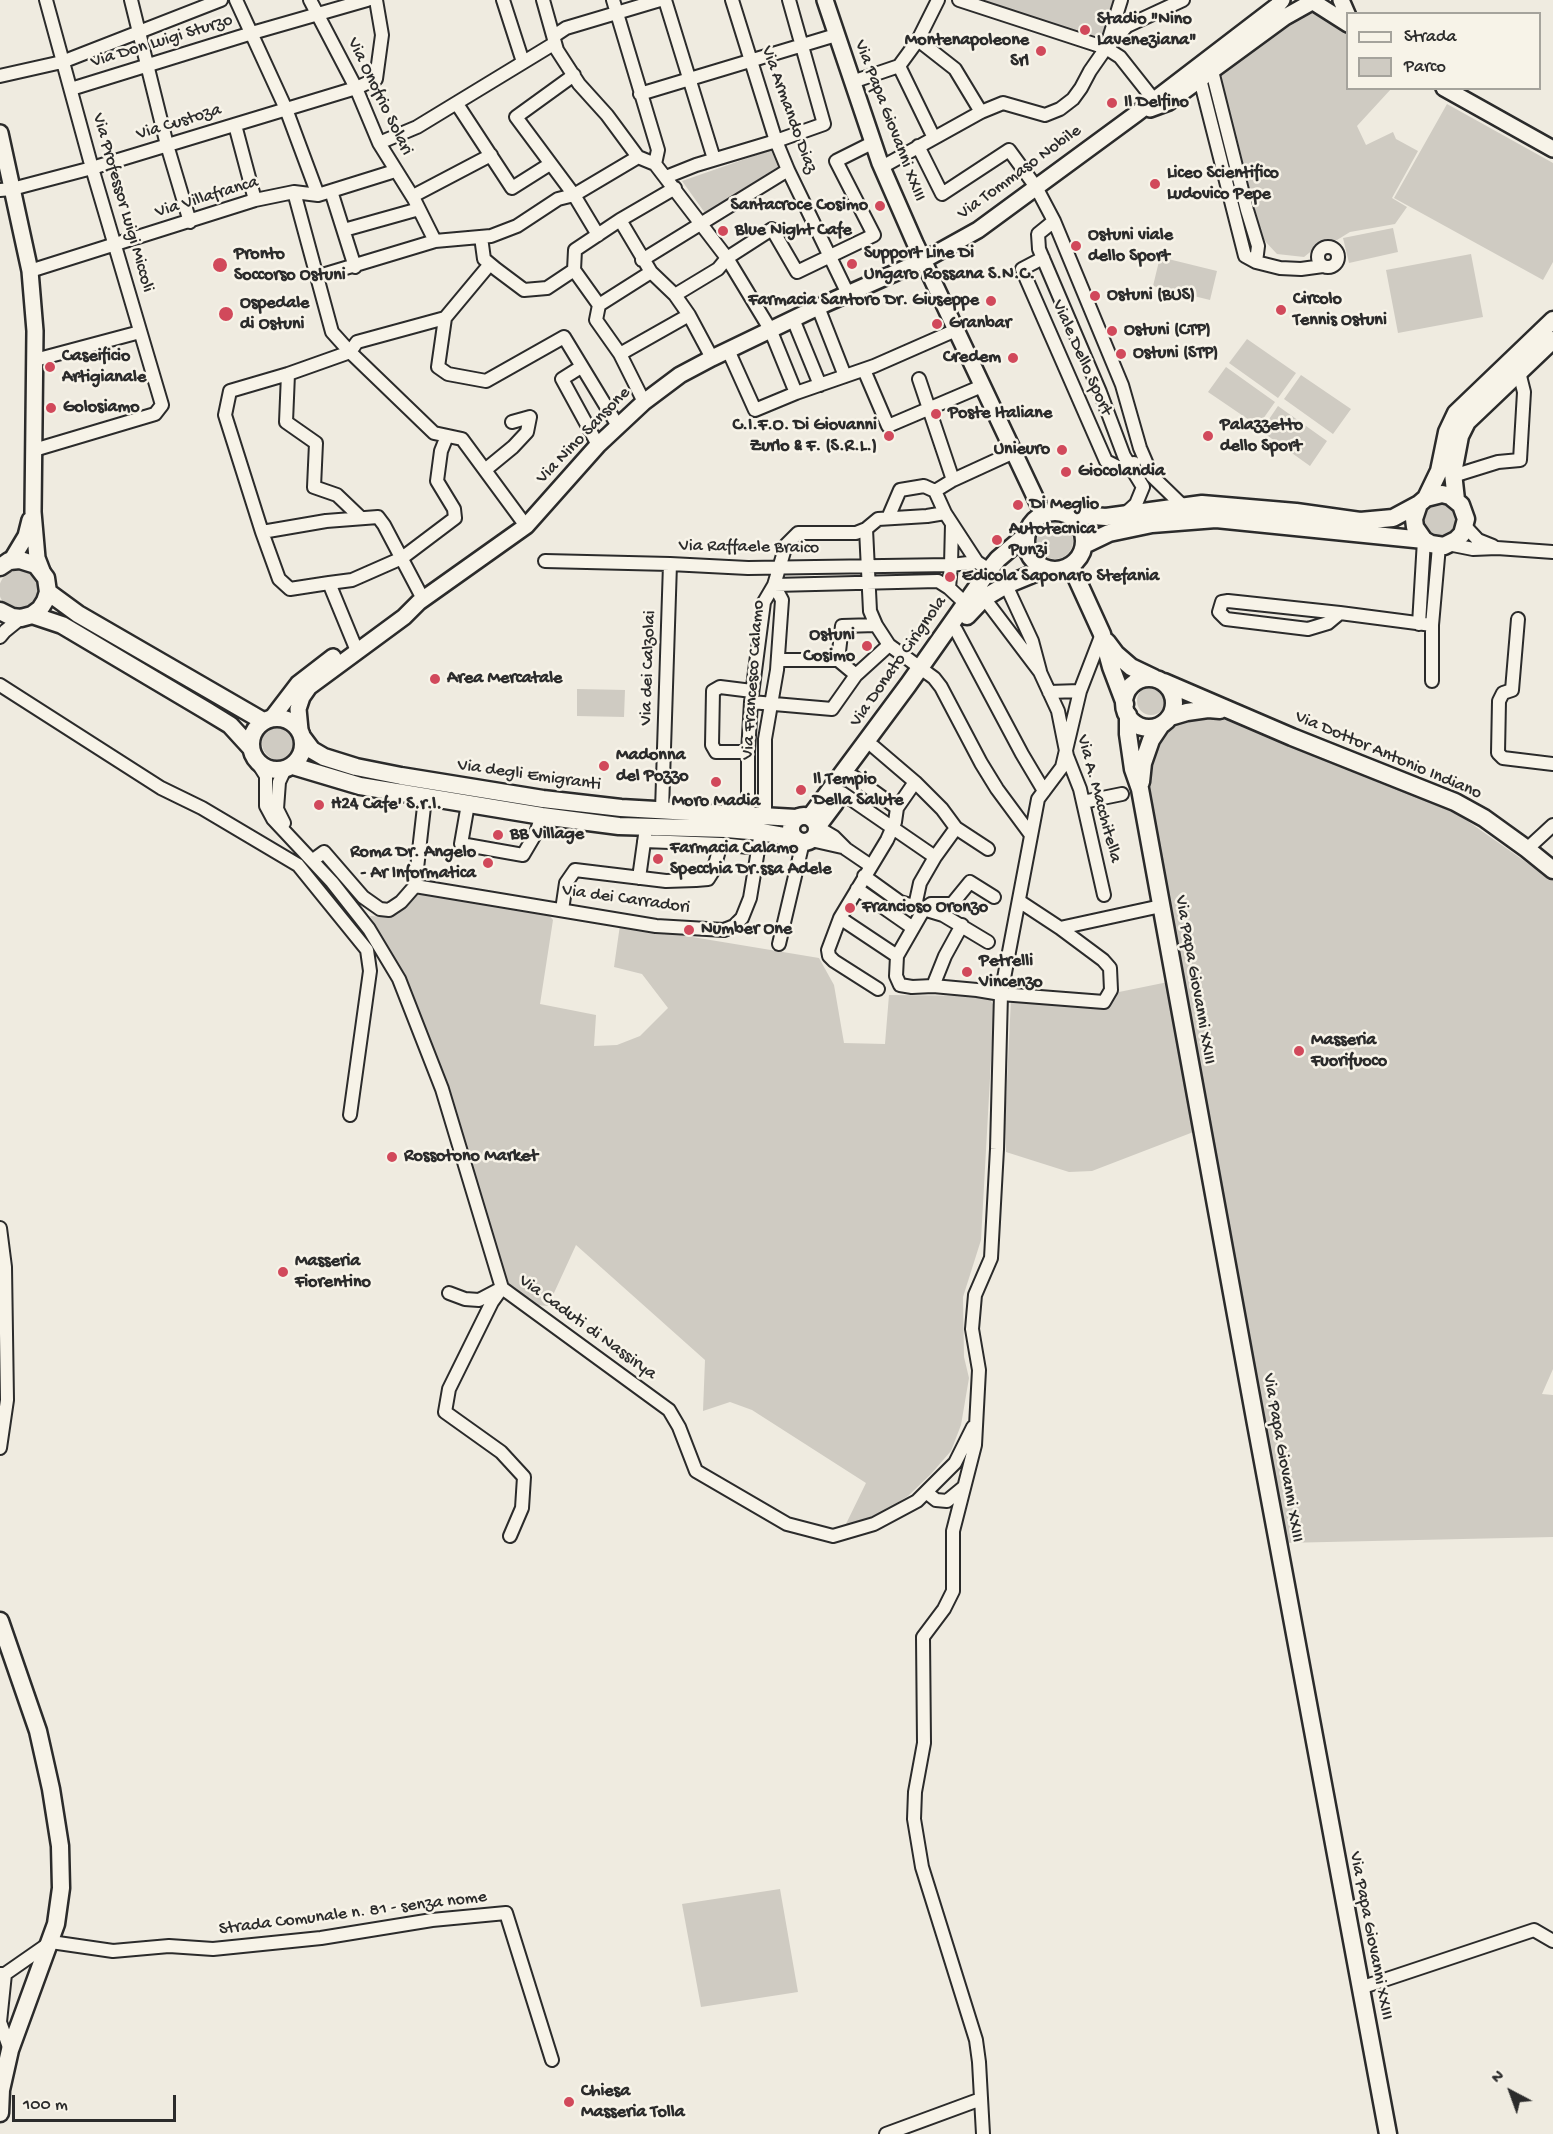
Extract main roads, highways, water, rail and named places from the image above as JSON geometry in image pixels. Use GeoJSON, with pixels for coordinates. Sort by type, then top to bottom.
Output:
{"type":"FeatureCollection","features":[{"type":"Feature","properties":{"kind":"main road"},"geometry":{"type":"LineString","coordinates":[[1437,544],[1415,527],[1414,519],[1439,471],[1447,432],[1456,413],[1553,320]]}},
{"type":"Feature","properties":{"kind":"main road"},"geometry":{"type":"LineString","coordinates":[[1084,545],[1109,533],[1152,524],[1216,519],[1437,544],[1462,534],[1465,526],[1464,512],[1456,500],[1453,476],[1460,436],[1467,422],[1553,340]]}},
{"type":"Feature","properties":{"kind":"main road"},"geometry":{"type":"LineString","coordinates":[[1065,514],[1080,526],[1084,539],[1082,554],[1071,566],[1054,571],[1045,569],[1038,565],[1027,552],[1026,535],[1035,519],[1050,512],[1106,517],[1202,504],[1360,521],[1393,518],[1423,501],[1442,494],[1456,500]]}},
{"type":"Feature","properties":{"kind":"main road","name":"Via Donato Cirignola"},"geometry":{"type":"LineString","coordinates":[[805,830],[842,794],[854,777],[965,603],[983,566],[998,560],[1026,535]]}},
{"type":"Feature","properties":{"kind":"main road"},"geometry":{"type":"LineString","coordinates":[[5,562],[28,561],[42,572],[48,592],[45,601],[39,609],[27,616]]}},
{"type":"Feature","properties":{"kind":"main road","name":"Via Papa Giovanni XXIII"},"geometry":{"type":"LineString","coordinates":[[1071,566],[1102,634],[1126,709],[1133,769],[1140,789],[1388,2134]]}},
{"type":"Feature","properties":{"kind":"main road","name":"Via Donato Cirignola"},"geometry":{"type":"LineString","coordinates":[[805,830],[923,671],[984,597],[1045,569]]}},
{"type":"Feature","properties":{"kind":"main road","name":"Via degli Emigranti"},"geometry":{"type":"LineString","coordinates":[[48,592],[78,614],[268,720],[288,719],[302,734],[312,750],[324,757],[356,767],[543,799],[662,810],[758,828]]}},
{"type":"Feature","properties":{"kind":"main road","name":"Via degli Emigranti"},"geometry":{"type":"LineString","coordinates":[[0,611],[12,617],[27,616],[60,624],[230,725],[260,764],[267,769],[276,771],[289,767],[360,786],[425,798],[619,826],[645,834],[758,828],[805,830]]}},
{"type":"Feature","properties":{"kind":"main road","name":"Via Papa Giovanni XXIII"},"geometry":{"type":"LineString","coordinates":[[1102,634],[1116,654],[1131,667],[1159,680]]}},
{"type":"Feature","properties":{"kind":"main road"},"geometry":{"type":"LineString","coordinates":[[1139,680],[1159,680],[1173,695],[1173,710],[1165,721],[1146,727],[1132,721],[1126,709],[1128,690],[1139,680]]}},
{"type":"Feature","properties":{"kind":"main road","name":"Via Dottor Antonio Indiano"},"geometry":{"type":"LineString","coordinates":[[1159,680],[1230,712],[1455,802],[1484,818],[1553,870]]}},
{"type":"Feature","properties":{"kind":"main road","name":"Via Dottor Antonio Indiano"},"geometry":{"type":"LineString","coordinates":[[1165,721],[1187,712],[1208,709],[1230,712]]}},
{"type":"Feature","properties":{"kind":"main road"},"geometry":{"type":"LineString","coordinates":[[253,753],[253,733],[268,720]]}},
{"type":"Feature","properties":{"kind":"main road","name":"Via Papa Giovanni XXIII"},"geometry":{"type":"LineString","coordinates":[[1140,789],[1143,763],[1150,740],[1165,721]]}},
{"type":"Feature","properties":{"kind":"main road"},"geometry":{"type":"LineString","coordinates":[[289,767],[302,753],[302,734]]}},
{"type":"Feature","properties":{"kind":"main road"},"geometry":{"type":"LineString","coordinates":[[0,1621],[38,1731],[51,1789],[60,1846],[60,1888],[56,1924],[10,2050],[1,2090],[0,2113]]}},
{"type":"Feature","properties":{"kind":"place","name":"Stadio \"Nino Laveneziana\""},"geometry":{"type":"Point","coordinates":[1085,30]}},
{"type":"Feature","properties":{"kind":"place","name":"Montenapoleone Srl"},"geometry":{"type":"Point","coordinates":[1041,51]}},
{"type":"Feature","properties":{"kind":"place","name":"Il Delfino"},"geometry":{"type":"Point","coordinates":[1112,103]}},
{"type":"Feature","properties":{"kind":"place","name":"Liceo Scientifico Ludovico Pepe"},"geometry":{"type":"Point","coordinates":[1155,184]}},
{"type":"Feature","properties":{"kind":"place","name":"Santacroce Cosimo"},"geometry":{"type":"Point","coordinates":[880,206]}},
{"type":"Feature","properties":{"kind":"place","name":"Blue Night Cafe"},"geometry":{"type":"Point","coordinates":[723,231]}},
{"type":"Feature","properties":{"kind":"place","name":"Ostuni viale dello Sport"},"geometry":{"type":"Point","coordinates":[1076,246]}},
{"type":"Feature","properties":{"kind":"place","name":"Support Line Di Ungaro Rossana S.N.C."},"geometry":{"type":"Point","coordinates":[852,264]}},
{"type":"Feature","properties":{"kind":"place","name":"Pronto Soccorso Ostuni"},"geometry":{"type":"Point","coordinates":[220,265]}},
{"type":"Feature","properties":{"kind":"place","name":"Ostuni (BUS)"},"geometry":{"type":"Point","coordinates":[1095,296]}},
{"type":"Feature","properties":{"kind":"place","name":"Farmacia Santoro Dr. Giuseppe"},"geometry":{"type":"Point","coordinates":[991,301]}},
{"type":"Feature","properties":{"kind":"place","name":"Circolo Tennis Ostuni"},"geometry":{"type":"Point","coordinates":[1281,310]}},
{"type":"Feature","properties":{"kind":"place","name":"Ospedale di Ostuni"},"geometry":{"type":"Point","coordinates":[226,314]}},
{"type":"Feature","properties":{"kind":"place","name":"Granbar"},"geometry":{"type":"Point","coordinates":[937,324]}},
{"type":"Feature","properties":{"kind":"place","name":"Ostuni (CTP)"},"geometry":{"type":"Point","coordinates":[1112,331]}},
{"type":"Feature","properties":{"kind":"place","name":"Ostuni (STP)"},"geometry":{"type":"Point","coordinates":[1121,354]}},
{"type":"Feature","properties":{"kind":"place","name":"Credem"},"geometry":{"type":"Point","coordinates":[1013,358]}},
{"type":"Feature","properties":{"kind":"place","name":"Caseificio Artigianale"},"geometry":{"type":"Point","coordinates":[50,367]}},
{"type":"Feature","properties":{"kind":"place","name":"Golosiamo"},"geometry":{"type":"Point","coordinates":[51,408]}},
{"type":"Feature","properties":{"kind":"place","name":"Poste Italiane"},"geometry":{"type":"Point","coordinates":[936,414]}},
{"type":"Feature","properties":{"kind":"place","name":"C.I.F.O. Di Giovanni Zurlo & F. (S.R.L.)"},"geometry":{"type":"Point","coordinates":[889,436]}},
{"type":"Feature","properties":{"kind":"place","name":"Palazzetto dello Sport"},"geometry":{"type":"Point","coordinates":[1208,436]}},
{"type":"Feature","properties":{"kind":"place","name":"Unieuro"},"geometry":{"type":"Point","coordinates":[1062,450]}},
{"type":"Feature","properties":{"kind":"place","name":"Giocolandia"},"geometry":{"type":"Point","coordinates":[1066,472]}},
{"type":"Feature","properties":{"kind":"place","name":"Di Meglio"},"geometry":{"type":"Point","coordinates":[1018,505]}},
{"type":"Feature","properties":{"kind":"place","name":"Autotecnica Punzi"},"geometry":{"type":"Point","coordinates":[997,540]}},
{"type":"Feature","properties":{"kind":"place","name":"Edicola Saponaro Stefania"},"geometry":{"type":"Point","coordinates":[950,577]}},
{"type":"Feature","properties":{"kind":"place","name":"Ostuni Cosimo"},"geometry":{"type":"Point","coordinates":[867,646]}},
{"type":"Feature","properties":{"kind":"place","name":"Area Mercatale"},"geometry":{"type":"Point","coordinates":[435,679]}},
{"type":"Feature","properties":{"kind":"place","name":"Madonna del Pozzo"},"geometry":{"type":"Point","coordinates":[604,766]}},
{"type":"Feature","properties":{"kind":"place","name":"Moro Madia"},"geometry":{"type":"Point","coordinates":[716,782]}},
{"type":"Feature","properties":{"kind":"place","name":"Il Tempio Della Salute"},"geometry":{"type":"Point","coordinates":[801,790]}},
{"type":"Feature","properties":{"kind":"place","name":"H24 Cafe' S.r.l."},"geometry":{"type":"Point","coordinates":[319,805]}},
{"type":"Feature","properties":{"kind":"place","name":"BB Village"},"geometry":{"type":"Point","coordinates":[498,835]}},
{"type":"Feature","properties":{"kind":"place","name":"Farmacia Calamo Specchia Dr.ssa Adele"},"geometry":{"type":"Point","coordinates":[658,859]}},
{"type":"Feature","properties":{"kind":"place","name":"Roma Dr. Angelo - Ar Informatica"},"geometry":{"type":"Point","coordinates":[488,863]}},
{"type":"Feature","properties":{"kind":"place","name":"Francioso Oronzo"},"geometry":{"type":"Point","coordinates":[850,908]}},
{"type":"Feature","properties":{"kind":"place","name":"Number One"},"geometry":{"type":"Point","coordinates":[689,930]}},
{"type":"Feature","properties":{"kind":"place","name":"Petrelli Vincenzo"},"geometry":{"type":"Point","coordinates":[967,972]}},
{"type":"Feature","properties":{"kind":"place","name":"Masseria Fuorifuoco"},"geometry":{"type":"Point","coordinates":[1299,1051]}},
{"type":"Feature","properties":{"kind":"place","name":"Rossotono Market"},"geometry":{"type":"Point","coordinates":[392,1157]}},
{"type":"Feature","properties":{"kind":"place","name":"Masseria Fiorentino"},"geometry":{"type":"Point","coordinates":[283,1272]}},
{"type":"Feature","properties":{"kind":"place","name":"Chiesa Masseria Tolla"},"geometry":{"type":"Point","coordinates":[569,2102]}}]}
